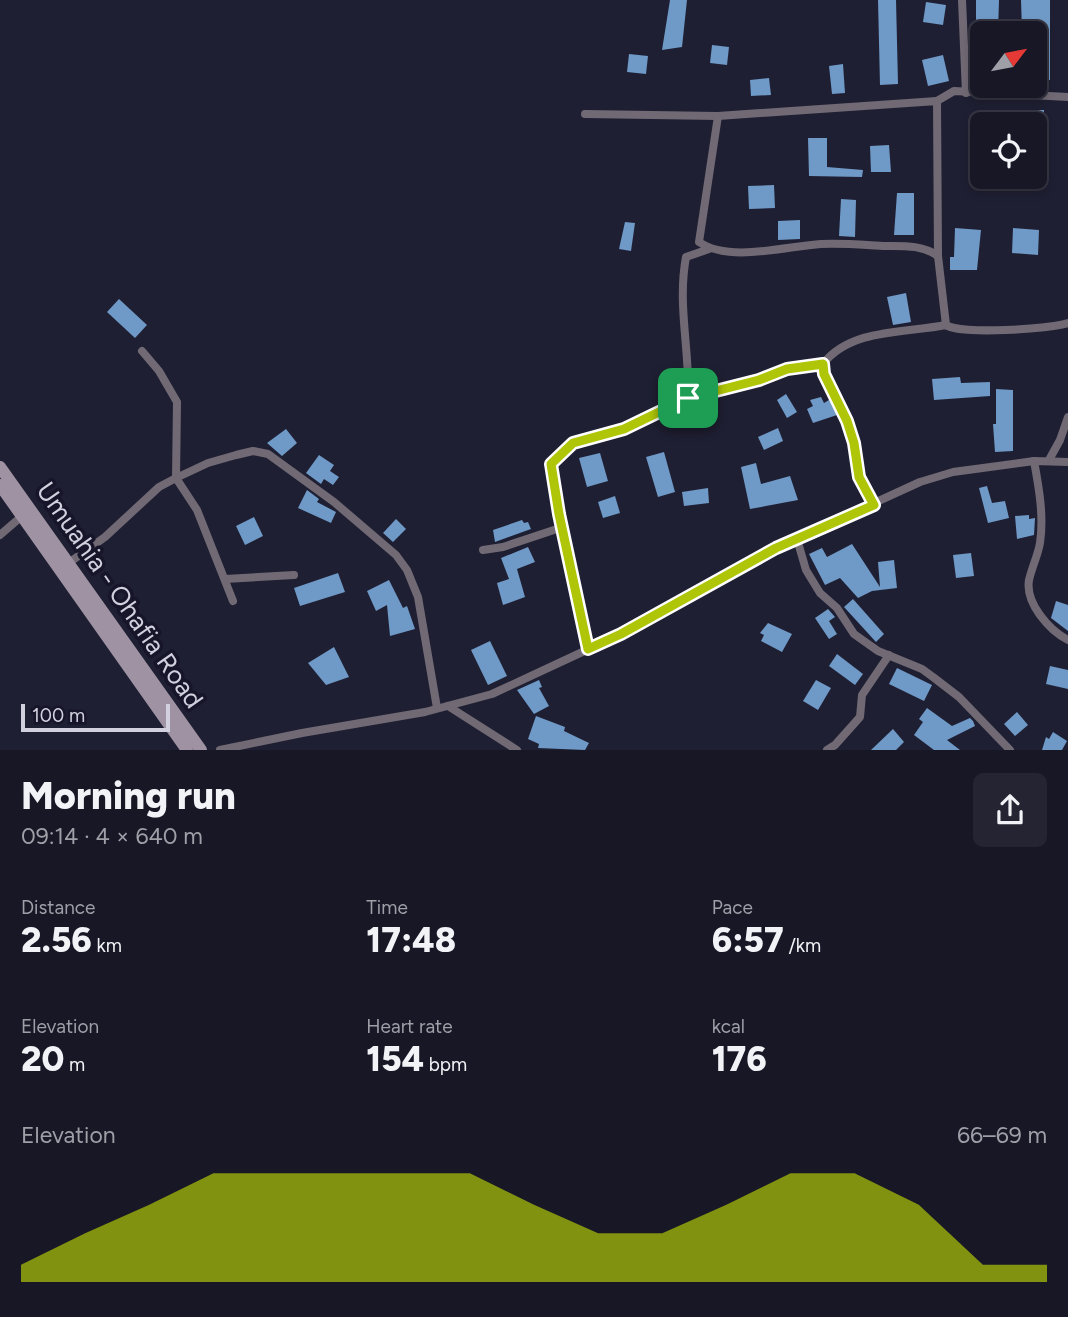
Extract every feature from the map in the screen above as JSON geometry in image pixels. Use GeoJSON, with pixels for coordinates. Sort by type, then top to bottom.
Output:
{"type":"FeatureCollection","features":[{"type":"Feature","properties":{"kind":"main road","name":"Umuahia - Ohafia Road"},"geometry":{"type":"LineString","coordinates":[[0,467],[201,750]]}},
{"type":"Feature","properties":{"kind":"main road","name":"Umuahia - Ohafia Road"},"geometry":{"type":"LineString","coordinates":[[0,485],[187,750]]}},
{"type":"Feature","properties":{"kind":"street"},"geometry":{"type":"LineString","coordinates":[[962,0],[966,93]]}},
{"type":"Feature","properties":{"kind":"street"},"geometry":{"type":"LineString","coordinates":[[586,114],[718,116],[937,101],[954,91],[1068,97]]}},
{"type":"Feature","properties":{"kind":"street"},"geometry":{"type":"LineString","coordinates":[[937,101],[938,256],[946,326]]}},
{"type":"Feature","properties":{"kind":"street"},"geometry":{"type":"LineString","coordinates":[[709,249],[699,242],[718,116]]}},
{"type":"Feature","properties":{"kind":"street"},"geometry":{"type":"LineString","coordinates":[[688,398],[688,353],[683,321],[683,276],[686,257],[709,249],[766,252],[819,244],[911,246],[931,251],[938,256]]}},
{"type":"Feature","properties":{"kind":"street"},"geometry":{"type":"LineString","coordinates":[[588,649],[551,464],[573,443],[624,429],[688,398],[759,380],[787,369],[823,364],[846,345],[873,335],[946,326],[951,329],[977,331],[1068,323]]}},
{"type":"Feature","properties":{"kind":"street"},"geometry":{"type":"LineString","coordinates":[[142,351],[159,371],[177,402],[176,478],[197,510],[233,601]]}},
{"type":"Feature","properties":{"kind":"street"},"geometry":{"type":"LineString","coordinates":[[823,364],[824,374],[834,389],[850,432],[859,477],[874,505]]}},
{"type":"Feature","properties":{"kind":"street"},"geometry":{"type":"LineString","coordinates":[[1049,460],[1068,417]]}},
{"type":"Feature","properties":{"kind":"street"},"geometry":{"type":"LineString","coordinates":[[70,562],[105,537],[159,487],[208,463],[253,451],[268,454],[334,502],[396,555],[407,570],[418,597],[437,708]]}},
{"type":"Feature","properties":{"kind":"street"},"geometry":{"type":"LineString","coordinates":[[1034,461],[1041,501],[1040,542],[1028,582],[1029,593],[1045,623],[1068,640]]}},
{"type":"Feature","properties":{"kind":"street"},"geometry":{"type":"LineString","coordinates":[[220,750],[448,706],[492,694],[588,649],[797,539],[920,482],[953,472],[1034,461],[1068,462]]}},
{"type":"Feature","properties":{"kind":"street"},"geometry":{"type":"LineString","coordinates":[[0,535],[22,516]]}},
{"type":"Feature","properties":{"kind":"street"},"geometry":{"type":"LineString","coordinates":[[484,550],[503,547],[564,527]]}},
{"type":"Feature","properties":{"kind":"street"},"geometry":{"type":"LineString","coordinates":[[797,539],[806,570],[820,593],[837,608],[854,634],[878,651],[922,669],[959,697],[1010,750]]}},
{"type":"Feature","properties":{"kind":"street"},"geometry":{"type":"LineString","coordinates":[[225,579],[294,575]]}},
{"type":"Feature","properties":{"kind":"street"},"geometry":{"type":"LineString","coordinates":[[827,750],[835,745],[860,717],[862,695],[889,655]]}},
{"type":"Feature","properties":{"kind":"street"},"geometry":{"type":"LineString","coordinates":[[448,706],[517,750]]}},
{"type":"Feature","properties":{"kind":"building"},"geometry":{"type":"Polygon","coordinates":[[[670,0],[687,0],[682,47],[662,50],[670,0]]]}},
{"type":"Feature","properties":{"kind":"building"},"geometry":{"type":"Polygon","coordinates":[[[878,0],[896,0],[898,84],[880,85],[878,0]]]}},
{"type":"Feature","properties":{"kind":"building"},"geometry":{"type":"Polygon","coordinates":[[[976,0],[999,0],[998,21],[976,21],[976,0]]]}},
{"type":"Feature","properties":{"kind":"building"},"geometry":{"type":"Polygon","coordinates":[[[1021,0],[1050,0],[1050,80],[1047,80],[1047,21],[1022,21],[1021,0]]]}},
{"type":"Feature","properties":{"kind":"building"},"geometry":{"type":"Polygon","coordinates":[[[926,2],[946,5],[943,25],[923,22],[926,2]]]}},
{"type":"Feature","properties":{"kind":"building"},"geometry":{"type":"Polygon","coordinates":[[[712,45],[729,47],[727,65],[710,63],[712,45]]]}},
{"type":"Feature","properties":{"kind":"building"},"geometry":{"type":"Polygon","coordinates":[[[629,54],[648,56],[646,74],[627,72],[629,54]]]}},
{"type":"Feature","properties":{"kind":"building"},"geometry":{"type":"Polygon","coordinates":[[[943,55],[949,81],[928,86],[922,60],[943,55]]]}},
{"type":"Feature","properties":{"kind":"building"},"geometry":{"type":"Polygon","coordinates":[[[843,64],[845,93],[832,94],[829,66],[843,64]]]}},
{"type":"Feature","properties":{"kind":"building"},"geometry":{"type":"Polygon","coordinates":[[[769,78],[771,95],[751,96],[750,80],[769,78]]]}},
{"type":"Feature","properties":{"kind":"building"},"geometry":{"type":"Polygon","coordinates":[[[1022,110],[1044,110],[1044,112],[1022,110]]]}},
{"type":"Feature","properties":{"kind":"building"},"geometry":{"type":"Polygon","coordinates":[[[808,138],[827,138],[827,167],[863,170],[862,177],[809,176],[808,138]]]}},
{"type":"Feature","properties":{"kind":"building"},"geometry":{"type":"Polygon","coordinates":[[[889,145],[891,172],[871,172],[870,146],[889,145]]]}},
{"type":"Feature","properties":{"kind":"building"},"geometry":{"type":"Polygon","coordinates":[[[774,185],[775,208],[749,209],[748,186],[774,185]]]}},
{"type":"Feature","properties":{"kind":"building"},"geometry":{"type":"Polygon","coordinates":[[[897,193],[914,193],[914,235],[894,235],[897,193]]]}},
{"type":"Feature","properties":{"kind":"building"},"geometry":{"type":"Polygon","coordinates":[[[841,199],[856,200],[855,237],[839,236],[841,199]]]}},
{"type":"Feature","properties":{"kind":"building"},"geometry":{"type":"Polygon","coordinates":[[[800,220],[800,239],[778,240],[778,221],[800,220]]]}},
{"type":"Feature","properties":{"kind":"building"},"geometry":{"type":"Polygon","coordinates":[[[625,222],[635,223],[631,251],[619,249],[625,222]]]}},
{"type":"Feature","properties":{"kind":"building"},"geometry":{"type":"Polygon","coordinates":[[[955,228],[981,230],[977,270],[950,270],[950,257],[954,257],[955,228]]]}},
{"type":"Feature","properties":{"kind":"building"},"geometry":{"type":"Polygon","coordinates":[[[1013,228],[1039,230],[1038,255],[1012,253],[1013,228]]]}},
{"type":"Feature","properties":{"kind":"building"},"geometry":{"type":"Polygon","coordinates":[[[906,293],[911,322],[893,325],[887,297],[906,293]]]}},
{"type":"Feature","properties":{"kind":"building"},"geometry":{"type":"Polygon","coordinates":[[[119,299],[147,325],[135,338],[107,312],[119,299]]]}},
{"type":"Feature","properties":{"kind":"building"},"geometry":{"type":"Polygon","coordinates":[[[960,377],[961,383],[990,382],[990,396],[934,400],[932,379],[960,377]]]}},
{"type":"Feature","properties":{"kind":"building"},"geometry":{"type":"Polygon","coordinates":[[[996,389],[1013,390],[1013,451],[995,452],[993,424],[996,424],[996,389]]]}},
{"type":"Feature","properties":{"kind":"building"},"geometry":{"type":"Polygon","coordinates":[[[786,394],[797,412],[787,418],[777,400],[786,394]]]}},
{"type":"Feature","properties":{"kind":"building"},"geometry":{"type":"Polygon","coordinates":[[[821,397],[824,403],[829,400],[837,415],[813,423],[807,409],[813,406],[810,400],[821,397]]]}},
{"type":"Feature","properties":{"kind":"building"},"geometry":{"type":"Polygon","coordinates":[[[778,428],[783,441],[764,450],[758,437],[778,428]]]}},
{"type":"Feature","properties":{"kind":"building"},"geometry":{"type":"Polygon","coordinates":[[[286,429],[297,443],[282,456],[267,443],[286,429]]]}},
{"type":"Feature","properties":{"kind":"building"},"geometry":{"type":"Polygon","coordinates":[[[664,452],[675,492],[658,497],[646,457],[664,452]]]}},
{"type":"Feature","properties":{"kind":"building"},"geometry":{"type":"Polygon","coordinates":[[[600,453],[608,481],[587,487],[579,458],[600,453]]]}},
{"type":"Feature","properties":{"kind":"building"},"geometry":{"type":"Polygon","coordinates":[[[319,455],[334,465],[330,471],[339,477],[333,485],[324,479],[321,484],[306,473],[319,455]]]}},
{"type":"Feature","properties":{"kind":"building"},"geometry":{"type":"Polygon","coordinates":[[[756,463],[761,484],[790,476],[798,500],[750,509],[741,467],[756,463]]]}},
{"type":"Feature","properties":{"kind":"building"},"geometry":{"type":"Polygon","coordinates":[[[987,486],[992,503],[1005,501],[1009,518],[988,523],[979,488],[987,486]]]}},
{"type":"Feature","properties":{"kind":"building"},"geometry":{"type":"Polygon","coordinates":[[[708,488],[709,503],[684,506],[682,492],[708,488]]]}},
{"type":"Feature","properties":{"kind":"building"},"geometry":{"type":"Polygon","coordinates":[[[307,490],[319,499],[317,502],[336,512],[331,523],[298,508],[307,490]]]}},
{"type":"Feature","properties":{"kind":"building"},"geometry":{"type":"Polygon","coordinates":[[[615,496],[620,513],[603,518],[598,502],[615,496]]]}},
{"type":"Feature","properties":{"kind":"building"},"geometry":{"type":"Polygon","coordinates":[[[1029,515],[1029,519],[1035,518],[1034,535],[1017,539],[1015,516],[1029,515]]]}},
{"type":"Feature","properties":{"kind":"building"},"geometry":{"type":"Polygon","coordinates":[[[254,517],[263,536],[245,545],[236,526],[254,517]]]}},
{"type":"Feature","properties":{"kind":"building"},"geometry":{"type":"Polygon","coordinates":[[[396,519],[406,529],[393,542],[383,533],[396,519]]]}},
{"type":"Feature","properties":{"kind":"building"},"geometry":{"type":"Polygon","coordinates":[[[522,520],[524,523],[528,522],[531,529],[495,542],[493,530],[522,520]]]}},
{"type":"Feature","properties":{"kind":"building"},"geometry":{"type":"Polygon","coordinates":[[[852,544],[880,587],[878,562],[894,560],[897,588],[872,591],[858,598],[840,578],[825,585],[809,554],[822,548],[827,557],[852,544]]]}},
{"type":"Feature","properties":{"kind":"building"},"geometry":{"type":"Polygon","coordinates":[[[528,547],[535,562],[517,569],[525,597],[503,605],[497,583],[509,579],[501,558],[528,547]]]}},
{"type":"Feature","properties":{"kind":"building"},"geometry":{"type":"Polygon","coordinates":[[[971,553],[974,576],[956,578],[953,555],[971,553]]]}},
{"type":"Feature","properties":{"kind":"building"},"geometry":{"type":"Polygon","coordinates":[[[338,573],[345,592],[300,606],[294,588],[338,573]]]}},
{"type":"Feature","properties":{"kind":"building"},"geometry":{"type":"Polygon","coordinates":[[[389,580],[403,608],[407,606],[415,629],[390,636],[387,605],[376,611],[367,591],[389,580]]]}},
{"type":"Feature","properties":{"kind":"building"},"geometry":{"type":"Polygon","coordinates":[[[853,599],[884,634],[876,642],[844,607],[853,599]]]}},
{"type":"Feature","properties":{"kind":"building"},"geometry":{"type":"Polygon","coordinates":[[[1056,601],[1068,605],[1068,631],[1051,618],[1056,601]]]}},
{"type":"Feature","properties":{"kind":"building"},"geometry":{"type":"Polygon","coordinates":[[[828,609],[835,617],[829,621],[837,634],[829,639],[815,618],[828,609]]]}},
{"type":"Feature","properties":{"kind":"building"},"geometry":{"type":"Polygon","coordinates":[[[768,623],[792,634],[782,652],[761,641],[764,635],[760,633],[768,623]]]}},
{"type":"Feature","properties":{"kind":"building"},"geometry":{"type":"Polygon","coordinates":[[[490,641],[507,676],[488,685],[471,650],[490,641]]]}},
{"type":"Feature","properties":{"kind":"building"},"geometry":{"type":"Polygon","coordinates":[[[334,647],[349,677],[326,685],[308,663],[334,647]]]}},
{"type":"Feature","properties":{"kind":"building"},"geometry":{"type":"Polygon","coordinates":[[[837,654],[863,674],[855,685],[829,666],[837,654]]]}},
{"type":"Feature","properties":{"kind":"building"},"geometry":{"type":"Polygon","coordinates":[[[1050,666],[1068,670],[1068,689],[1046,684],[1050,666]]]}},
{"type":"Feature","properties":{"kind":"building"},"geometry":{"type":"Polygon","coordinates":[[[897,668],[932,685],[924,701],[889,684],[897,668]]]}},
{"type":"Feature","properties":{"kind":"building"},"geometry":{"type":"Polygon","coordinates":[[[539,680],[542,687],[539,688],[549,706],[534,714],[517,690],[539,680]]]}},
{"type":"Feature","properties":{"kind":"building"},"geometry":{"type":"Polygon","coordinates":[[[816,680],[831,688],[818,710],[803,701],[816,680]]]}},
{"type":"Feature","properties":{"kind":"building"},"geometry":{"type":"Polygon","coordinates":[[[927,708],[952,726],[970,718],[973,721],[975,726],[947,740],[960,750],[934,750],[914,735],[923,722],[919,719],[927,708]]]}},
{"type":"Feature","properties":{"kind":"building"},"geometry":{"type":"Polygon","coordinates":[[[1017,712],[1028,725],[1015,736],[1004,724],[1017,712]]]}},
{"type":"Feature","properties":{"kind":"building"},"geometry":{"type":"Polygon","coordinates":[[[536,716],[565,727],[564,731],[589,743],[585,750],[538,748],[539,744],[528,739],[536,716]]]}},
{"type":"Feature","properties":{"kind":"building"},"geometry":{"type":"Polygon","coordinates":[[[893,729],[904,742],[896,750],[871,750],[893,729]]]}},
{"type":"Feature","properties":{"kind":"building"},"geometry":{"type":"Polygon","coordinates":[[[1053,732],[1067,741],[1062,750],[1042,750],[1046,737],[1049,739],[1053,732]]]}},
{"type":"Feature","properties":{"kind":"route"},"geometry":{"type":"LineString","coordinates":[[823,364],[824,374],[834,389],[847,421],[854,443],[859,477],[874,505],[776,548],[735,573],[588,649],[551,464],[573,443],[624,429],[688,398],[759,380],[787,369],[823,364]]}}]}
